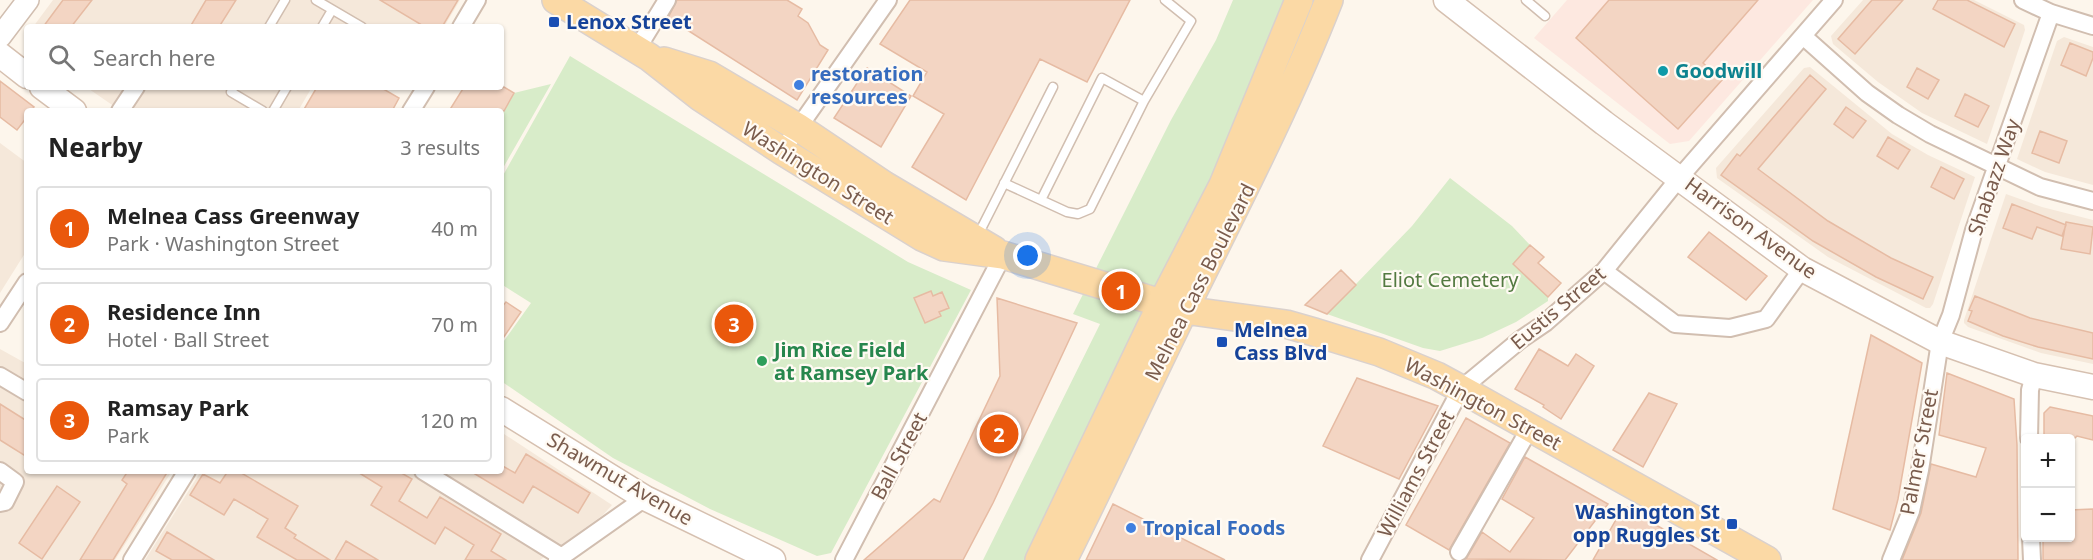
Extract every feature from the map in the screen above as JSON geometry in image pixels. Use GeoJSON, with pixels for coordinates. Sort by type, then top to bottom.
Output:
{"type":"FeatureCollection","features":[{"type":"Feature","properties":{"kind":"main road","name":"Washington Street"},"geometry":{"type":"LineString","coordinates":[[556,0],[643,53],[700,97],[782,151],[922,237],[945,247],[974,245]]}},
{"type":"Feature","properties":{"kind":"main road","name":"Melnea Cass Boulevard"},"geometry":{"type":"LineString","coordinates":[[1063,560],[1095,471],[1173,307],[1299,0]]}},
{"type":"Feature","properties":{"kind":"main road","name":"Melnea Cass Boulevard"},"geometry":{"type":"LineString","coordinates":[[1173,307],[1267,146],[1329,0]]}},
{"type":"Feature","properties":{"kind":"main road","name":"Harrison Avenue"},"geometry":{"type":"LineString","coordinates":[[1446,0],[1604,123],[1802,269],[1940,342],[2034,375],[2093,387]]}},
{"type":"Feature","properties":{"kind":"main road","name":"Washington Street"},"geometry":{"type":"LineString","coordinates":[[643,53],[709,75],[799,128],[974,245],[1173,307],[1286,324],[1379,352],[1437,376],[1461,389],[1757,558]]}},
{"type":"Feature","properties":{"kind":"main road"},"geometry":{"type":"LineString","coordinates":[[0,55],[24,73]]}},
{"type":"Feature","properties":{"kind":"main road"},"geometry":{"type":"LineString","coordinates":[[46,90],[70,108]]}},
{"type":"Feature","properties":{"kind":"main road","name":"Shawmut Avenue"},"geometry":{"type":"LineString","coordinates":[[504,411],[645,498],[773,560]]}},
{"type":"Feature","properties":{"kind":"main road","name":"Melnea Cass Boulevard"},"geometry":{"type":"LineString","coordinates":[[1039,560],[1095,471]]}},
{"type":"Feature","properties":{"kind":"street"},"geometry":{"type":"LineString","coordinates":[[0,36],[28,0]]}},
{"type":"Feature","properties":{"kind":"street"},"geometry":{"type":"LineString","coordinates":[[463,24],[477,0]]}},
{"type":"Feature","properties":{"kind":"street"},"geometry":{"type":"LineString","coordinates":[[643,53],[667,0]]}},
{"type":"Feature","properties":{"kind":"street"},"geometry":{"type":"LineString","coordinates":[[782,151],[888,0]]}},
{"type":"Feature","properties":{"kind":"street","name":"Eustis Street"},"geometry":{"type":"LineString","coordinates":[[1461,389],[1520,340],[1545,323],[1604,271],[1680,177],[1834,0]]}},
{"type":"Feature","properties":{"kind":"street"},"geometry":{"type":"LineString","coordinates":[[2023,0],[2051,13],[2093,26]]}},
{"type":"Feature","properties":{"kind":"street","name":"Shabazz Way"},"geometry":{"type":"LineString","coordinates":[[1940,342],[1951,315],[1974,230],[2051,13]]}},
{"type":"Feature","properties":{"kind":"street"},"geometry":{"type":"LineString","coordinates":[[1803,36],[1867,93],[1930,134],[2040,187],[2093,201]]}},
{"type":"Feature","properties":{"kind":"street"},"geometry":{"type":"LineString","coordinates":[[122,108],[134,90]]}},
{"type":"Feature","properties":{"kind":"street"},"geometry":{"type":"LineString","coordinates":[[413,108],[424,90]]}},
{"type":"Feature","properties":{"kind":"street","name":"Ball Street"},"geometry":{"type":"LineString","coordinates":[[844,560],[1003,255]]}},
{"type":"Feature","properties":{"kind":"street"},"geometry":{"type":"LineString","coordinates":[[1604,271],[1674,324],[1730,328],[1766,320],[1802,269]]}},
{"type":"Feature","properties":{"kind":"street"},"geometry":{"type":"LineString","coordinates":[[0,323],[24,287]]}},
{"type":"Feature","properties":{"kind":"street","name":"Palmer Street"},"geometry":{"type":"LineString","coordinates":[[1891,560],[1914,501],[1940,342]]}},
{"type":"Feature","properties":{"kind":"street"},"geometry":{"type":"LineString","coordinates":[[2030,434],[2030,394],[2034,375]]}},
{"type":"Feature","properties":{"kind":"street"},"geometry":{"type":"LineString","coordinates":[[0,376],[24,390]]}},
{"type":"Feature","properties":{"kind":"street","name":"Williams Street"},"geometry":{"type":"LineString","coordinates":[[1370,560],[1461,389]]}},
{"type":"Feature","properties":{"kind":"street"},"geometry":{"type":"LineString","coordinates":[[1459,552],[1530,428]]}},
{"type":"Feature","properties":{"kind":"street"},"geometry":{"type":"LineString","coordinates":[[0,471],[15,482],[5,502],[0,503]]}},
{"type":"Feature","properties":{"kind":"street"},"geometry":{"type":"LineString","coordinates":[[132,560],[185,474]]}},
{"type":"Feature","properties":{"kind":"street"},"geometry":{"type":"LineString","coordinates":[[428,474],[560,558],[645,498]]}},
{"type":"Feature","properties":{"kind":"street"},"geometry":{"type":"LineString","coordinates":[[2031,542],[2032,560]]}},
{"type":"Feature","properties":{"kind":"lane"},"geometry":{"type":"LineString","coordinates":[[271,24],[285,0]]}},
{"type":"Feature","properties":{"kind":"lane"},"geometry":{"type":"LineString","coordinates":[[316,0],[357,24]]}},
{"type":"Feature","properties":{"kind":"lane"},"geometry":{"type":"LineString","coordinates":[[1004,183],[1067,212],[1078,214],[1090,209],[1144,101],[1191,21],[1165,0]]}},
{"type":"Feature","properties":{"kind":"lane"},"geometry":{"type":"LineString","coordinates":[[1526,0],[1545,16]]}},
{"type":"Feature","properties":{"kind":"lane"},"geometry":{"type":"LineString","coordinates":[[324,24],[332,9]]}},
{"type":"Feature","properties":{"kind":"lane"},"geometry":{"type":"LineString","coordinates":[[1041,200],[1102,78],[1144,101]]}},
{"type":"Feature","properties":{"kind":"lane"},"geometry":{"type":"LineString","coordinates":[[974,245],[1053,87]]}},
{"type":"Feature","properties":{"kind":"lane"},"geometry":{"type":"LineString","coordinates":[[232,90],[231,92],[258,108]]}},
{"type":"Feature","properties":{"kind":"lane"},"geometry":{"type":"LineString","coordinates":[[275,108],[285,90]]}},
{"type":"Feature","properties":{"kind":"shaded area"},"geometry":{"type":"Polygon","coordinates":[[[53,0],[460,0],[446,24],[35,24],[53,0]]]}},
{"type":"Feature","properties":{"kind":"shaded area"},"geometry":{"type":"Polygon","coordinates":[[[1567,0],[1813,0],[1689,141],[1670,144],[1534,38],[1567,0]]]}},
{"type":"Feature","properties":{"kind":"shaded area"},"geometry":{"type":"Polygon","coordinates":[[[1863,0],[1974,0],[2024,25],[2025,30],[1987,144],[1922,113],[1878,82],[1833,44],[1831,36],[1863,0]]]}},
{"type":"Feature","properties":{"kind":"shaded area"},"geometry":{"type":"Polygon","coordinates":[[[2064,37],[2093,47],[2093,185],[2045,172],[2017,159],[2057,41],[2064,37]]]}},
{"type":"Feature","properties":{"kind":"shaded area"},"geometry":{"type":"Polygon","coordinates":[[[1810,67],[1892,134],[1928,155],[1975,177],[1930,308],[1828,257],[1717,178],[1716,168],[1804,68],[1810,67]]]}},
{"type":"Feature","properties":{"kind":"shaded area"},"geometry":{"type":"Polygon","coordinates":[[[90,90],[310,90],[300,108],[117,108],[90,90]]]}},
{"type":"Feature","properties":{"kind":"shaded area"},"geometry":{"type":"Polygon","coordinates":[[[0,143],[24,161],[24,255],[0,293],[0,143]]]}},
{"type":"Feature","properties":{"kind":"shaded area"},"geometry":{"type":"Polygon","coordinates":[[[2006,194],[2042,207],[2093,220],[2093,364],[2041,353],[1968,327],[1964,323],[2006,194]]]}},
{"type":"Feature","properties":{"kind":"shaded area"},"geometry":{"type":"Polygon","coordinates":[[[0,349],[24,362],[24,474],[170,474],[115,560],[0,560],[0,349]]]}},
{"type":"Feature","properties":{"kind":"shaded area"},"geometry":{"type":"Polygon","coordinates":[[[504,434],[612,505],[603,515],[540,560],[145,560],[199,474],[504,474],[504,434]]]}},
{"type":"Feature","properties":{"kind":"green space"},"geometry":{"type":"Polygon","coordinates":[[[1233,0],[1288,0],[1235,133],[1027,560],[983,560],[1100,324],[1073,314],[1171,120],[1216,40],[1233,0]]]}},
{"type":"Feature","properties":{"kind":"green space"},"geometry":{"type":"Polygon","coordinates":[[[570,56],[908,262],[971,290],[831,553],[817,556],[710,509],[613,458],[504,383],[504,341],[531,303],[504,286],[504,174],[570,56]]]}},
{"type":"Feature","properties":{"kind":"green space"},"geometry":{"type":"Polygon","coordinates":[[[551,84],[504,166],[504,110],[514,93],[551,84]]]}},
{"type":"Feature","properties":{"kind":"green space","name":"Eliot Cemetery"},"geometry":{"type":"Polygon","coordinates":[[[1450,178],[1512,226],[1530,245],[1514,264],[1548,297],[1548,301],[1516,322],[1482,338],[1440,351],[1423,348],[1327,314],[1412,226],[1450,178]]]}},
{"type":"Feature","properties":{"kind":"building"},"geometry":{"type":"Polygon","coordinates":[[[63,0],[92,0],[73,24],[45,24],[63,0]]]}},
{"type":"Feature","properties":{"kind":"building"},"geometry":{"type":"Polygon","coordinates":[[[206,0],[236,0],[221,24],[192,24],[206,0]]]}},
{"type":"Feature","properties":{"kind":"building"},"geometry":{"type":"Polygon","coordinates":[[[380,0],[458,0],[444,24],[420,24],[380,0]]]}},
{"type":"Feature","properties":{"kind":"building"},"geometry":{"type":"Polygon","coordinates":[[[677,0],[787,0],[802,9],[798,16],[808,23],[820,45],[828,50],[797,100],[668,18],[677,0]]]}},
{"type":"Feature","properties":{"kind":"building"},"geometry":{"type":"Polygon","coordinates":[[[910,0],[1130,0],[1087,82],[1040,59],[966,200],[912,167],[944,114],[913,96],[927,72],[880,44],[910,0]]]}},
{"type":"Feature","properties":{"kind":"building","name":"Goodwill"},"geometry":{"type":"Polygon","coordinates":[[[1609,0],[1758,0],[1703,63],[1722,80],[1678,129],[1576,38],[1609,0]]]}},
{"type":"Feature","properties":{"kind":"building"},"geometry":{"type":"Polygon","coordinates":[[[1872,0],[1903,0],[1855,54],[1838,39],[1872,0]]]}},
{"type":"Feature","properties":{"kind":"building"},"geometry":{"type":"Polygon","coordinates":[[[1938,0],[1967,0],[2015,24],[2004,47],[1933,9],[1938,0]]]}},
{"type":"Feature","properties":{"kind":"building"},"geometry":{"type":"Polygon","coordinates":[[[2070,43],[2093,52],[2086,76],[2061,65],[2070,43]]]}},
{"type":"Feature","properties":{"kind":"building"},"geometry":{"type":"Polygon","coordinates":[[[867,68],[911,96],[881,147],[834,118],[867,68]]]}},
{"type":"Feature","properties":{"kind":"building"},"geometry":{"type":"Polygon","coordinates":[[[1917,68],[1939,80],[1928,99],[1907,87],[1917,68]]]}},
{"type":"Feature","properties":{"kind":"building"},"geometry":{"type":"Polygon","coordinates":[[[1810,75],[1826,89],[1758,169],[1828,221],[1891,258],[1933,277],[1923,299],[1876,277],[1813,241],[1721,175],[1737,154],[1740,156],[1810,75]]]}},
{"type":"Feature","properties":{"kind":"building"},"geometry":{"type":"Polygon","coordinates":[[[0,81],[34,107],[24,108],[24,121],[17,130],[0,117],[0,81]]]}},
{"type":"Feature","properties":{"kind":"building"},"geometry":{"type":"Polygon","coordinates":[[[504,87],[514,93],[504,111],[504,108],[451,108],[462,90],[504,90],[504,87]]]}},
{"type":"Feature","properties":{"kind":"building"},"geometry":{"type":"Polygon","coordinates":[[[315,90],[385,90],[399,98],[394,108],[305,108],[315,90]]]}},
{"type":"Feature","properties":{"kind":"building"},"geometry":{"type":"Polygon","coordinates":[[[1965,94],[1989,106],[1978,127],[1955,116],[1965,94]]]}},
{"type":"Feature","properties":{"kind":"building"},"geometry":{"type":"Polygon","coordinates":[[[1846,107],[1866,121],[1853,138],[1834,124],[1846,107]]]}},
{"type":"Feature","properties":{"kind":"building"},"geometry":{"type":"Polygon","coordinates":[[[2040,131],[2067,141],[2059,163],[2032,153],[2040,131]]]}},
{"type":"Feature","properties":{"kind":"building"},"geometry":{"type":"Polygon","coordinates":[[[1888,137],[1910,150],[1898,169],[1877,156],[1888,137]]]}},
{"type":"Feature","properties":{"kind":"building"},"geometry":{"type":"Polygon","coordinates":[[[1941,167],[1964,179],[1954,199],[1931,187],[1941,167]]]}},
{"type":"Feature","properties":{"kind":"building"},"geometry":{"type":"Polygon","coordinates":[[[2012,204],[2066,225],[2062,236],[2037,227],[2032,239],[2003,228],[2012,204]]]}},
{"type":"Feature","properties":{"kind":"building"},"geometry":{"type":"Polygon","coordinates":[[[2066,222],[2093,227],[2090,254],[2061,249],[2066,222]]]}},
{"type":"Feature","properties":{"kind":"building"},"geometry":{"type":"Polygon","coordinates":[[[1709,232],[1767,276],[1746,300],[1688,257],[1709,232]]]}},
{"type":"Feature","properties":{"kind":"building"},"geometry":{"type":"Polygon","coordinates":[[[1530,245],[1544,257],[1538,263],[1561,283],[1548,297],[1513,264],[1530,245]]]}},
{"type":"Feature","properties":{"kind":"building"},"geometry":{"type":"Polygon","coordinates":[[[1341,270],[1356,285],[1327,314],[1305,305],[1341,270]]]}},
{"type":"Feature","properties":{"kind":"building"},"geometry":{"type":"Polygon","coordinates":[[[931,291],[933,296],[942,292],[949,308],[939,312],[941,316],[925,323],[914,298],[931,291]]]}},
{"type":"Feature","properties":{"kind":"building"},"geometry":{"type":"Polygon","coordinates":[[[1975,296],[2030,318],[2093,333],[2093,359],[2038,347],[2003,336],[1968,321],[1972,311],[1969,310],[1975,296]]]}},
{"type":"Feature","properties":{"kind":"building"},"geometry":{"type":"Polygon","coordinates":[[[997,298],[1077,323],[993,503],[963,560],[864,560],[934,499],[940,502],[1000,376],[997,298]]]}},
{"type":"Feature","properties":{"kind":"building"},"geometry":{"type":"Polygon","coordinates":[[[506,302],[521,312],[504,337],[504,304],[506,302]]]}},
{"type":"Feature","properties":{"kind":"building"},"geometry":{"type":"Polygon","coordinates":[[[1871,335],[1922,363],[1898,499],[1890,530],[1833,509],[1871,335]]]}},
{"type":"Feature","properties":{"kind":"building"},"geometry":{"type":"Polygon","coordinates":[[[1539,349],[1568,366],[1576,354],[1594,366],[1561,419],[1543,407],[1544,405],[1515,389],[1539,349]]]}},
{"type":"Feature","properties":{"kind":"building"},"geometry":{"type":"Polygon","coordinates":[[[1947,373],[2014,399],[2017,445],[2018,560],[1902,560],[1921,513],[1931,464],[1976,477],[1986,448],[1939,435],[1947,373]]]}},
{"type":"Feature","properties":{"kind":"building"},"geometry":{"type":"Polygon","coordinates":[[[1357,378],[1438,406],[1399,479],[1323,446],[1357,378]]]}},
{"type":"Feature","properties":{"kind":"building"},"geometry":{"type":"Polygon","coordinates":[[[1649,393],[1677,404],[1643,467],[1613,450],[1649,393]]]}},
{"type":"Feature","properties":{"kind":"building"},"geometry":{"type":"Polygon","coordinates":[[[0,404],[24,419],[24,455],[0,440],[0,404]]]}},
{"type":"Feature","properties":{"kind":"building"},"geometry":{"type":"Polygon","coordinates":[[[2050,407],[2093,416],[2093,440],[2077,436],[2075,438],[2075,434],[2044,434],[2044,413],[2050,407]]]}},
{"type":"Feature","properties":{"kind":"building"},"geometry":{"type":"Polygon","coordinates":[[[1466,418],[1510,443],[1449,550],[1406,525],[1466,418]]]}},
{"type":"Feature","properties":{"kind":"building"},"geometry":{"type":"Polygon","coordinates":[[[526,454],[590,493],[578,513],[533,486],[523,503],[475,474],[504,474],[504,467],[515,473],[526,454]]]}},
{"type":"Feature","properties":{"kind":"building"},"geometry":{"type":"Polygon","coordinates":[[[1525,457],[1608,504],[1565,560],[1466,559],[1482,532],[1510,552],[1534,518],[1502,499],[1525,457]]]}},
{"type":"Feature","properties":{"kind":"building"},"geometry":{"type":"Polygon","coordinates":[[[126,474],[166,474],[113,560],[80,560],[127,484],[122,480],[126,474]]]}},
{"type":"Feature","properties":{"kind":"building"},"geometry":{"type":"Polygon","coordinates":[[[203,474],[220,483],[226,474],[243,474],[298,506],[285,528],[296,535],[294,538],[330,560],[297,560],[257,537],[268,519],[234,499],[224,515],[190,495],[203,474]]]}},
{"type":"Feature","properties":{"kind":"building"},"geometry":{"type":"Polygon","coordinates":[[[361,474],[403,474],[412,479],[399,501],[427,518],[440,497],[501,534],[491,551],[506,560],[465,560],[474,545],[445,527],[435,544],[371,505],[382,487],[361,474]]]}},
{"type":"Feature","properties":{"kind":"building"},"geometry":{"type":"Polygon","coordinates":[[[57,486],[80,502],[42,559],[19,543],[57,486]]]}},
{"type":"Feature","properties":{"kind":"building","name":"Tropical Foods"},"geometry":{"type":"Polygon","coordinates":[[[1113,504],[1225,560],[1086,560],[1113,504]]]}},
{"type":"Feature","properties":{"kind":"building"},"geometry":{"type":"Polygon","coordinates":[[[1627,507],[1717,560],[1593,560],[1621,511],[1624,512],[1627,507]]]}},
{"type":"Feature","properties":{"kind":"building"},"geometry":{"type":"Polygon","coordinates":[[[2093,509],[2093,560],[2043,560],[2043,542],[2075,542],[2075,510],[2093,509]]]}},
{"type":"Feature","properties":{"kind":"building"},"geometry":{"type":"Polygon","coordinates":[[[167,532],[214,560],[172,560],[156,551],[167,532]]]}},
{"type":"Feature","properties":{"kind":"building"},"geometry":{"type":"Polygon","coordinates":[[[346,541],[378,560],[335,560],[346,541]]]}},
{"type":"Feature","properties":{"kind":"place","name":"Lenox Street"},"geometry":{"type":"Point","coordinates":[554,22]}},
{"type":"Feature","properties":{"kind":"place","name":"Goodwill"},"geometry":{"type":"Point","coordinates":[1663,71]}},
{"type":"Feature","properties":{"kind":"place","name":"restoration resources"},"geometry":{"type":"Point","coordinates":[799,85]}},
{"type":"Feature","properties":{"kind":"place","name":"Melnea Cass Greenway"},"geometry":{"type":"Point","coordinates":[1121,291]}},
{"type":"Feature","properties":{"kind":"place","name":"Ramsay Park"},"geometry":{"type":"Point","coordinates":[734,324]}},
{"type":"Feature","properties":{"kind":"place","name":"Melnea Cass Blvd"},"geometry":{"type":"Point","coordinates":[1222,342]}},
{"type":"Feature","properties":{"kind":"place","name":"Jim Rice Field at Ramsey Park"},"geometry":{"type":"Point","coordinates":[762,361]}},
{"type":"Feature","properties":{"kind":"place","name":"Residence Inn"},"geometry":{"type":"Point","coordinates":[999,434]}},
{"type":"Feature","properties":{"kind":"place","name":"Washington St opp Ruggles St"},"geometry":{"type":"Point","coordinates":[1732,524]}},
{"type":"Feature","properties":{"kind":"place","name":"Tropical Foods"},"geometry":{"type":"Point","coordinates":[1131,528]}}]}
